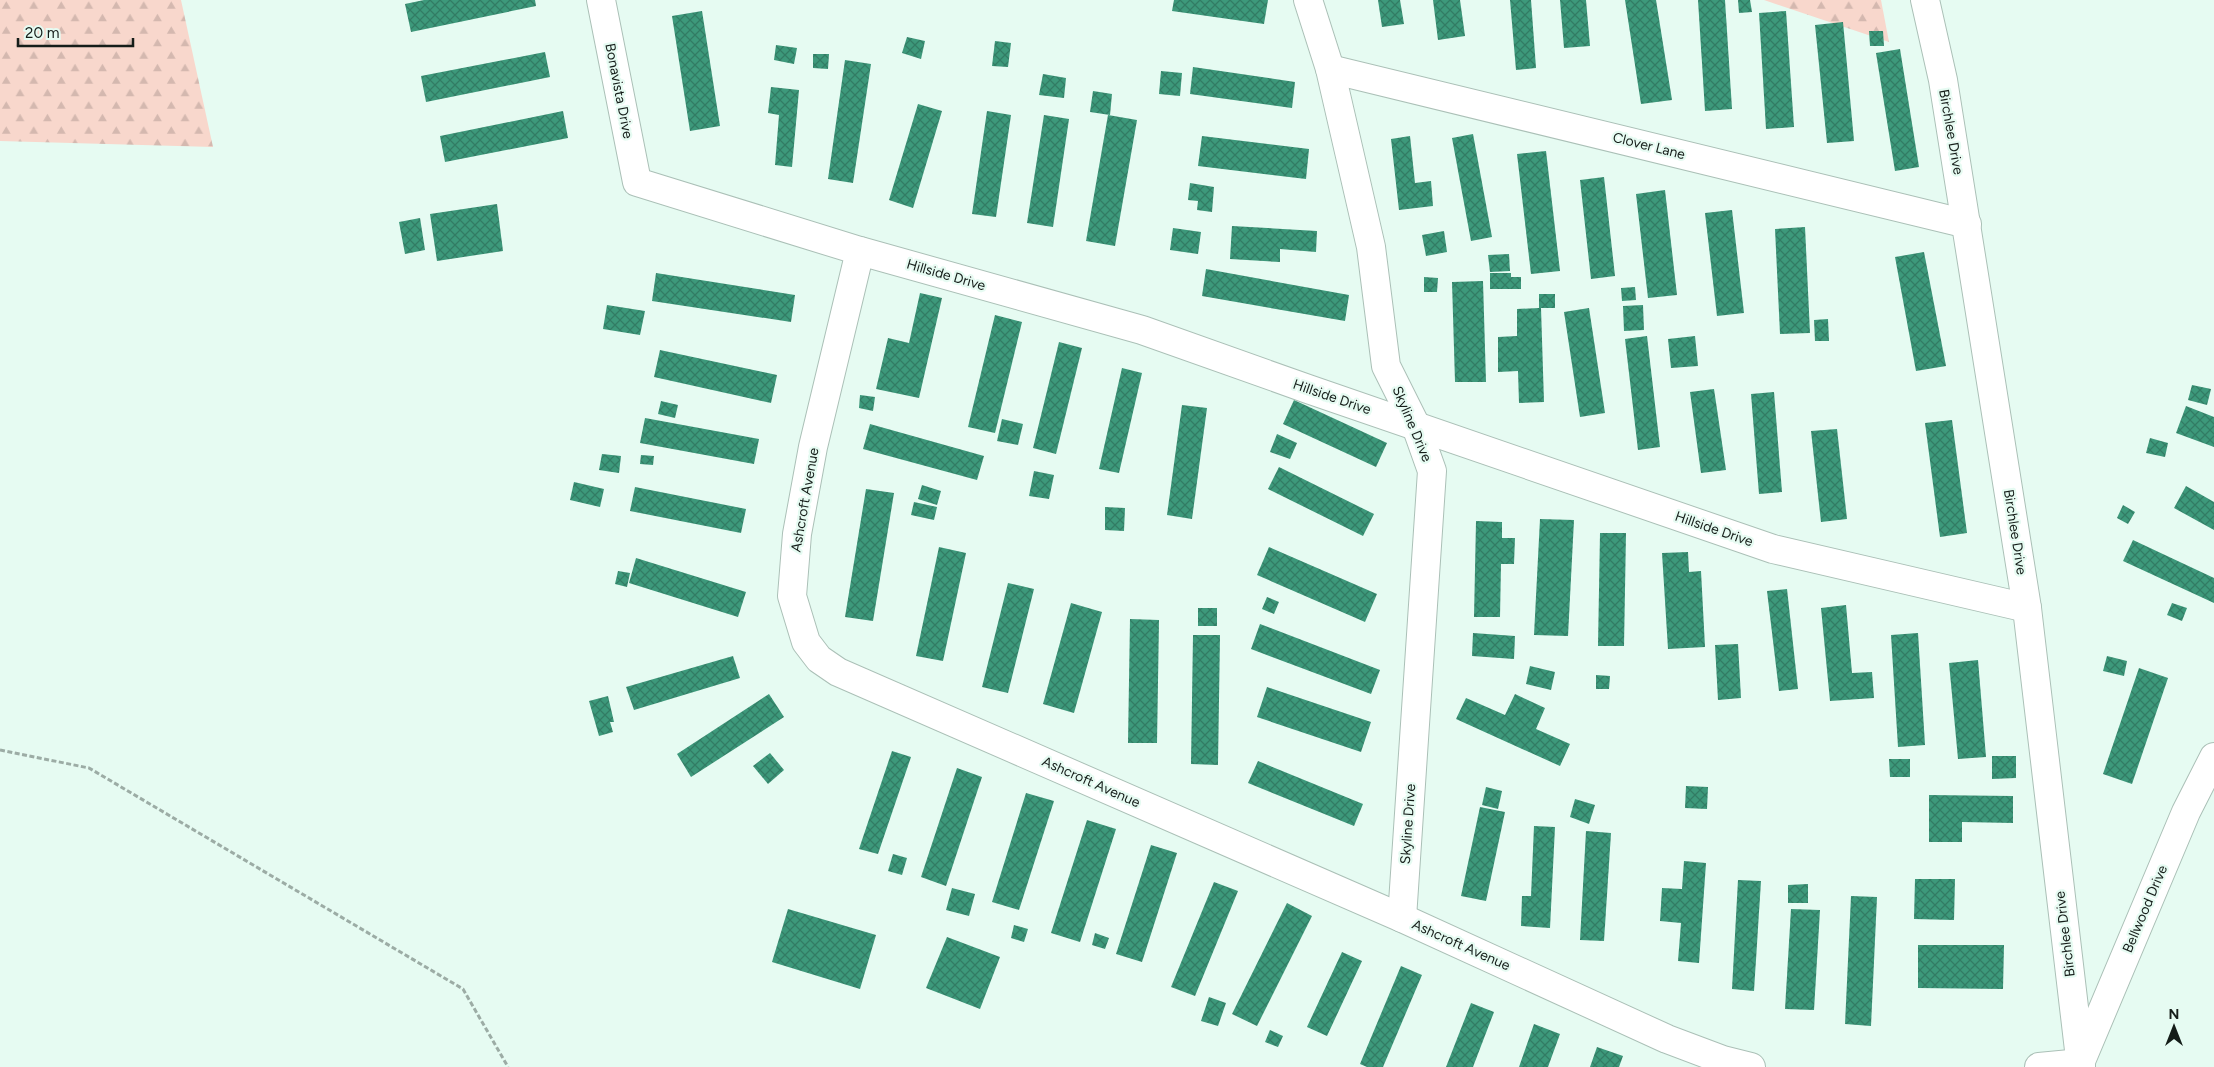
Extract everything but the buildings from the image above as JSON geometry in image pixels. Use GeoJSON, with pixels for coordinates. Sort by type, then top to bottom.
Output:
{"type":"FeatureCollection","features":[{"type":"Feature","properties":{"kind":"street","name":"Bonavista Drive"},"geometry":{"type":"LineString","coordinates":[[601,0],[637,182]]}},
{"type":"Feature","properties":{"kind":"street","name":"Skyline Drive"},"geometry":{"type":"LineString","coordinates":[[1308,0],[1330,69],[1371,247],[1386,366],[1416,426],[1432,472],[1402,918]]}},
{"type":"Feature","properties":{"kind":"street","name":"Birchlee Drive"},"geometry":{"type":"LineString","coordinates":[[1925,0],[1942,80],[1967,224],[2027,608],[2081,1065]]}},
{"type":"Feature","properties":{"kind":"street","name":"Clover Lane"},"geometry":{"type":"LineString","coordinates":[[1330,69],[1967,224]]}},
{"type":"Feature","properties":{"kind":"street","name":"Hillside Drive"},"geometry":{"type":"LineString","coordinates":[[637,182],[860,251],[1142,330],[1773,549],[2027,608]]}},
{"type":"Feature","properties":{"kind":"street","name":"Ashcroft Avenue"},"geometry":{"type":"LineString","coordinates":[[860,251],[813,447],[797,534],[792,596],[806,642],[820,659],[838,672],[1402,918],[1667,1038],[1724,1060],[1752,1067]]}},
{"type":"Feature","properties":{"kind":"street","name":"Bellwood Drive"},"geometry":{"type":"LineString","coordinates":[[2081,1065],[2186,812],[2214,757]]}},
{"type":"Feature","properties":{"kind":"street"},"geometry":{"type":"LineString","coordinates":[[2039,1067],[2081,1065]]}},
{"type":"Feature","properties":{"kind":"path"},"geometry":{"type":"LineString","coordinates":[[0,750],[89,768],[463,990],[508,1067]]}},
{"type":"Feature","properties":{"kind":"green space"},"geometry":{"type":"Polygon","coordinates":[[[0,0],[181,0],[213,147],[0,141],[0,0]]]}},
{"type":"Feature","properties":{"kind":"green space"},"geometry":{"type":"Polygon","coordinates":[[[1764,0],[1881,0],[1889,42],[1764,0]]]}}]}
